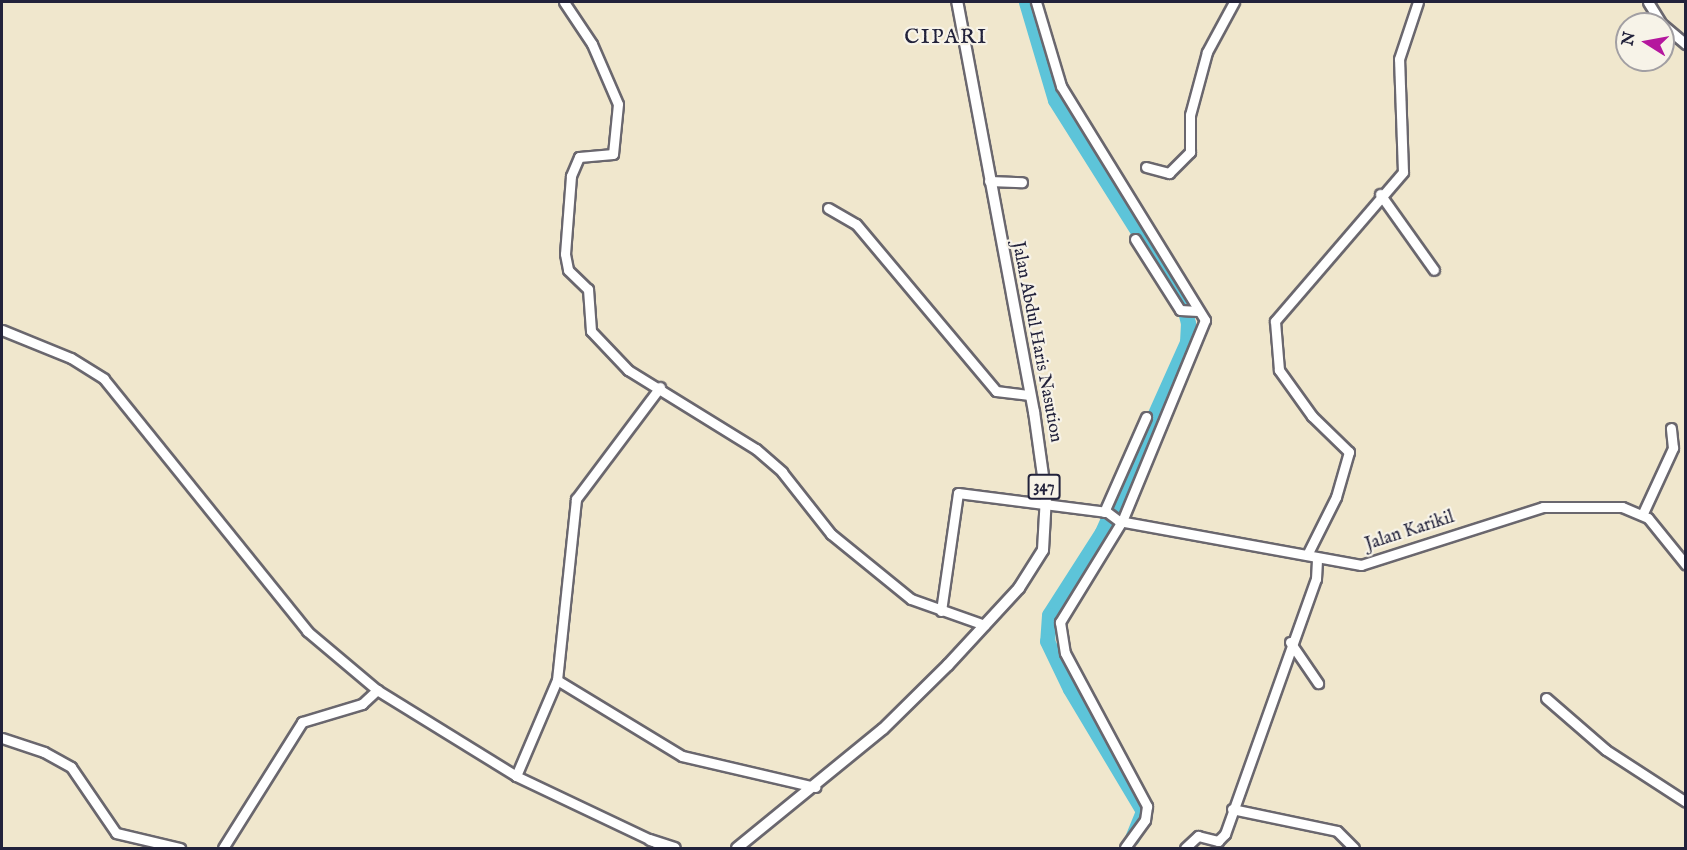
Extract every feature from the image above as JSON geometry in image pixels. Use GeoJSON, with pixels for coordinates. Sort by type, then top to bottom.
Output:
{"type":"FeatureCollection","features":[{"type":"Feature","properties":{"kind":"main road","name":"Jalan Abdul Haris Nasution"},"geometry":{"type":"LineString","coordinates":[[737,849],[883,729],[985,625],[1035,567],[1047,531],[1046,506],[1030,395],[957,2]]}},
{"type":"Feature","properties":{"kind":"main road"},"geometry":{"type":"LineString","coordinates":[[650,840],[661,849]]}},
{"type":"Feature","properties":{"kind":"main road"},"geometry":{"type":"LineString","coordinates":[[650,840],[675,849]]}},
{"type":"Feature","properties":{"kind":"street"},"geometry":{"type":"LineString","coordinates":[[564,2],[592,44],[618,114],[612,154],[580,156],[574,165],[564,233],[567,265],[588,289],[591,331],[628,370],[660,387],[756,449],[782,472],[831,534],[911,599],[985,625]]}},
{"type":"Feature","properties":{"kind":"street"},"geometry":{"type":"LineString","coordinates":[[1036,2],[1061,86],[1205,320],[1120,521],[1062,615],[1060,628],[1065,653],[1148,806],[1145,820],[1125,849]]}},
{"type":"Feature","properties":{"kind":"street"},"geometry":{"type":"LineString","coordinates":[[1146,167],[1169,174],[1190,152],[1190,115],[1207,52],[1234,2]]}},
{"type":"Feature","properties":{"kind":"street"},"geometry":{"type":"LineString","coordinates":[[1185,849],[1198,836],[1221,840],[1253,765],[1290,642],[1316,579],[1312,556],[1336,497],[1349,452],[1312,416],[1279,370],[1275,321],[1404,168],[1399,59],[1418,2]]}},
{"type":"Feature","properties":{"kind":"street"},"geometry":{"type":"LineString","coordinates":[[989,181],[1022,182]]}},
{"type":"Feature","properties":{"kind":"street"},"geometry":{"type":"LineString","coordinates":[[1380,194],[1434,270]]}},
{"type":"Feature","properties":{"kind":"street"},"geometry":{"type":"LineString","coordinates":[[828,208],[856,224],[996,391],[1030,395]]}},
{"type":"Feature","properties":{"kind":"street"},"geometry":{"type":"LineString","coordinates":[[1135,239],[1184,311],[1198,311]]}},
{"type":"Feature","properties":{"kind":"street"},"geometry":{"type":"LineString","coordinates":[[2,330],[71,358],[104,379],[307,631],[377,690],[516,776],[668,849]]}},
{"type":"Feature","properties":{"kind":"street"},"geometry":{"type":"LineString","coordinates":[[516,776],[557,680],[576,499],[660,387]]}},
{"type":"Feature","properties":{"kind":"street"},"geometry":{"type":"LineString","coordinates":[[1105,512],[1146,417]]}},
{"type":"Feature","properties":{"kind":"street"},"geometry":{"type":"LineString","coordinates":[[1671,428],[1673,448],[1642,513],[1686,566]]}},
{"type":"Feature","properties":{"kind":"street"},"geometry":{"type":"LineString","coordinates":[[940,611],[956,493],[1105,512],[1120,521]]}},
{"type":"Feature","properties":{"kind":"street","name":"Jalan Karikil"},"geometry":{"type":"LineString","coordinates":[[1120,521],[1312,556],[1372,563],[1553,505],[1622,507],[1642,513]]}},
{"type":"Feature","properties":{"kind":"street"},"geometry":{"type":"LineString","coordinates":[[1290,642],[1318,683]]}},
{"type":"Feature","properties":{"kind":"street"},"geometry":{"type":"LineString","coordinates":[[557,680],[682,756],[815,787]]}},
{"type":"Feature","properties":{"kind":"street"},"geometry":{"type":"LineString","coordinates":[[223,849],[302,722],[362,704],[377,690]]}},
{"type":"Feature","properties":{"kind":"street"},"geometry":{"type":"LineString","coordinates":[[1546,698],[1606,750],[1686,802]]}},
{"type":"Feature","properties":{"kind":"street"},"geometry":{"type":"LineString","coordinates":[[2,738],[44,752],[71,767],[116,833],[180,849]]}},
{"type":"Feature","properties":{"kind":"street"},"geometry":{"type":"LineString","coordinates":[[1233,809],[1337,831],[1354,849]]}},
{"type":"Feature","properties":{"kind":"waterway"},"geometry":{"type":"LineString","coordinates":[[1026,2],[1055,100],[1183,303],[1188,323],[1187,342],[1102,532],[1049,615],[1047,641],[1070,689],[1143,811],[1132,838]]}},
{"type":"Feature","properties":{"kind":"district","name":"CIPARI"},"geometry":{"type":"Point","coordinates":[946,38]}}]}
